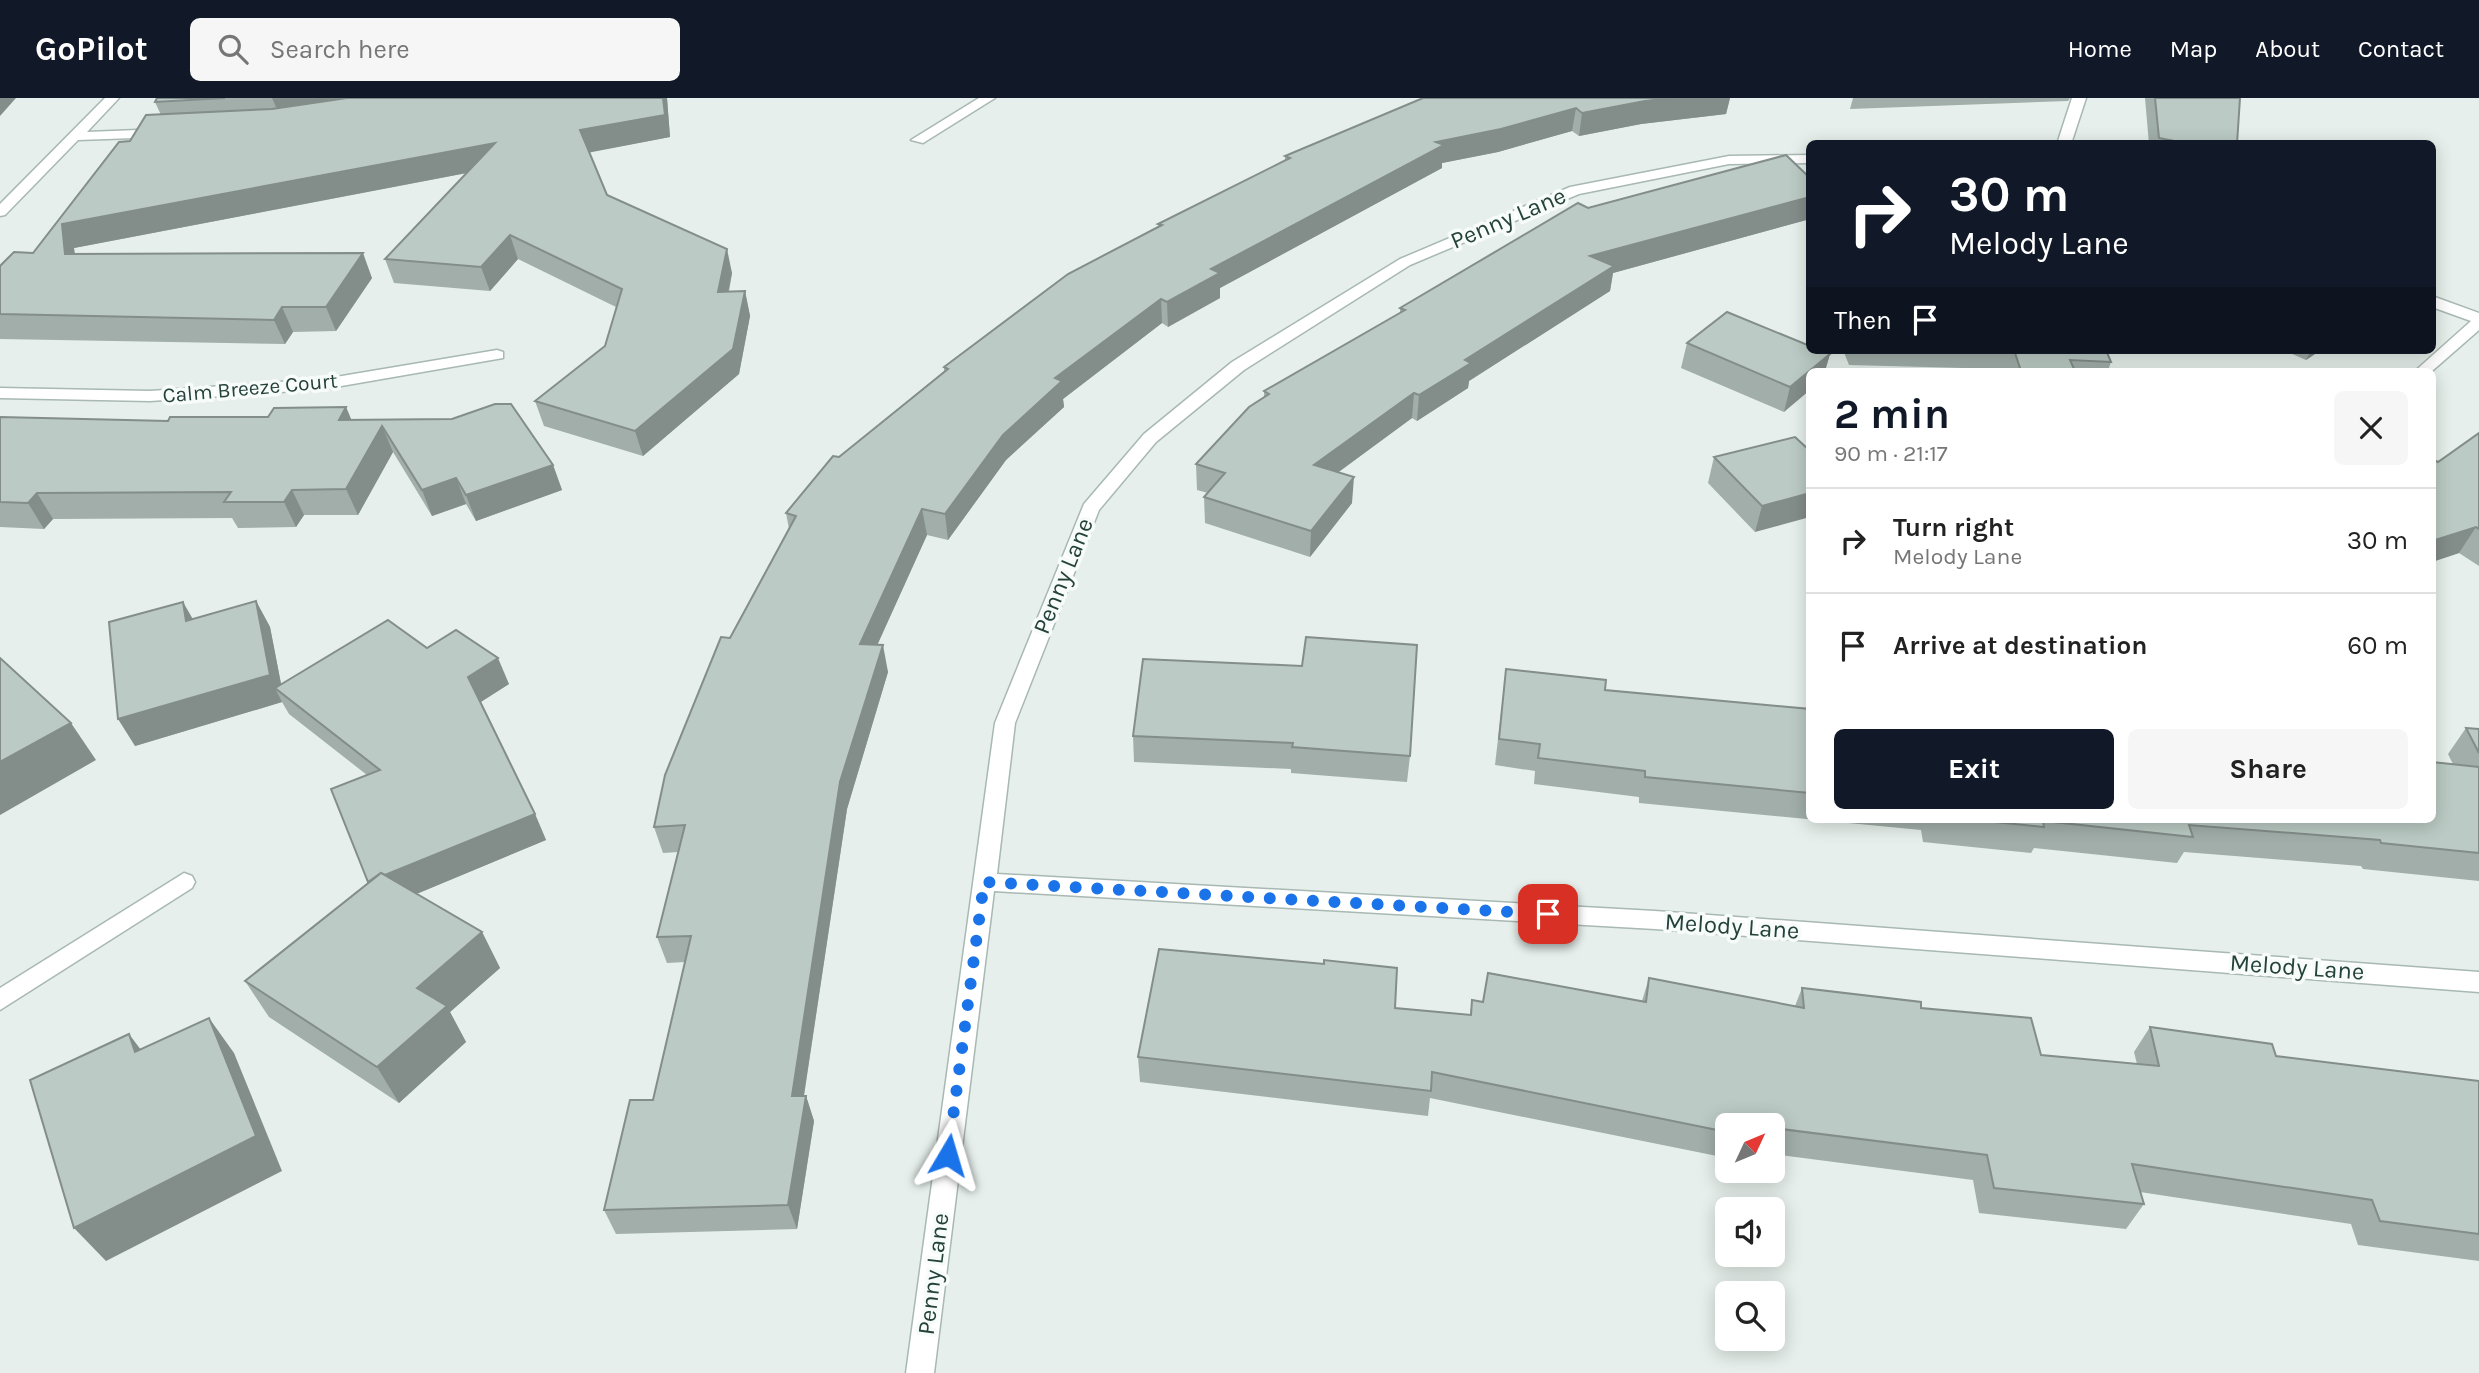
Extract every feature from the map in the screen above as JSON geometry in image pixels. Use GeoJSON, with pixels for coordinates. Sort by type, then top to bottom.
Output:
{"type":"FeatureCollection","features":[{"type":"Feature","properties":{"kind":"street"},"geometry":{"type":"LineString","coordinates":[[0,212],[112,98]]}},
{"type":"Feature","properties":{"kind":"street"},"geometry":{"type":"LineString","coordinates":[[918,140],[988,98]]}},
{"type":"Feature","properties":{"kind":"street"},"geometry":{"type":"LineString","coordinates":[[2065,140],[2079,98]]}},
{"type":"Feature","properties":{"kind":"street"},"geometry":{"type":"LineString","coordinates":[[77,136],[174,133]]}},
{"type":"Feature","properties":{"kind":"street","name":"Penny Lane"},"geometry":{"type":"LineString","coordinates":[[920,1373],[1005,723],[1090,508],[1150,438],[1238,366],[1417,257],[1575,190],[1729,160],[1806,159]]}},
{"type":"Feature","properties":{"kind":"street"},"geometry":{"type":"LineString","coordinates":[[2426,368],[2479,320],[2436,303]]}},
{"type":"Feature","properties":{"kind":"street","name":"Calm Breeze Court"},"geometry":{"type":"LineString","coordinates":[[0,393],[150,396],[324,384],[497,355]]}},
{"type":"Feature","properties":{"kind":"street"},"geometry":{"type":"LineString","coordinates":[[0,1000],[184,882]]}},
{"type":"Feature","properties":{"kind":"street","name":"Melody Lane"},"geometry":{"type":"LineString","coordinates":[[984,882],[1669,921],[2479,982]]}},
{"type":"Feature","properties":{"kind":"building"},"geometry":{"type":"Polygon","coordinates":[[[157,98],[225,98],[155,102],[157,98]]]}},
{"type":"Feature","properties":{"kind":"building"},"geometry":{"type":"Polygon","coordinates":[[[347,98],[663,98],[665,115],[580,130],[607,195],[727,249],[718,292],[745,291],[733,349],[635,431],[535,401],[605,346],[622,289],[510,235],[481,267],[385,259],[495,143],[62,224],[65,254],[363,253],[326,307],[282,307],[274,320],[0,314],[0,266],[14,252],[33,253],[119,142],[130,141],[146,115],[272,109],[347,98]]]}},
{"type":"Feature","properties":{"kind":"building"},"geometry":{"type":"Polygon","coordinates":[[[1423,98],[1671,98],[1582,113],[1576,108],[1501,129],[1436,142],[1444,145],[1211,269],[1220,273],[1167,302],[1161,299],[1055,378],[1062,381],[1003,435],[945,514],[922,509],[860,644],[883,645],[840,782],[792,1096],[806,1096],[788,1205],[604,1210],[630,1100],[653,1100],[691,936],[657,937],[685,825],[654,827],[665,775],[721,637],[730,638],[796,516],[786,513],[833,456],[839,457],[948,369],[944,367],[1068,274],[1162,225],[1158,224],[1290,158],[1285,156],[1423,98]]]}},
{"type":"Feature","properties":{"kind":"building"},"geometry":{"type":"Polygon","coordinates":[[[2155,98],[2240,98],[2237,140],[2159,138],[2155,98]]]}},
{"type":"Feature","properties":{"kind":"building"},"geometry":{"type":"Polygon","coordinates":[[[1786,155],[1806,174],[1806,198],[1590,256],[1614,266],[1465,360],[1471,363],[1419,395],[1414,393],[1314,465],[1354,477],[1311,531],[1204,497],[1225,473],[1196,464],[1249,407],[1269,394],[1264,391],[1405,310],[1400,308],[1578,203],[1588,208],[1786,155]]]}},
{"type":"Feature","properties":{"kind":"building"},"geometry":{"type":"Polygon","coordinates":[[[1727,312],[1806,344],[1806,354],[1830,354],[1813,368],[1806,368],[1806,374],[1790,387],[1687,343],[1727,312]]]}},
{"type":"Feature","properties":{"kind":"building"},"geometry":{"type":"Polygon","coordinates":[[[2015,354],[2108,354],[2111,362],[2070,360],[2074,368],[2020,368],[2015,354]]]}},
{"type":"Feature","properties":{"kind":"building"},"geometry":{"type":"Polygon","coordinates":[[[495,404],[511,404],[553,465],[466,495],[456,478],[422,490],[382,426],[346,489],[292,490],[284,502],[224,502],[231,492],[37,493],[28,503],[0,502],[0,417],[168,421],[170,417],[268,417],[274,408],[346,407],[339,420],[452,419],[495,404]]]}},
{"type":"Feature","properties":{"kind":"building"},"geometry":{"type":"Polygon","coordinates":[[[2479,433],[2479,529],[2476,527],[2436,540],[2436,461],[2479,433]]]}},
{"type":"Feature","properties":{"kind":"building"},"geometry":{"type":"Polygon","coordinates":[[[1795,437],[1806,447],[1806,494],[1762,506],[1714,457],[1795,437]]]}},
{"type":"Feature","properties":{"kind":"building"},"geometry":{"type":"Polygon","coordinates":[[[256,601],[270,675],[118,719],[109,622],[183,602],[186,621],[256,601]]]}},
{"type":"Feature","properties":{"kind":"building"},"geometry":{"type":"Polygon","coordinates":[[[388,620],[427,648],[456,630],[498,658],[468,677],[535,814],[385,875],[381,873],[368,882],[331,789],[380,770],[275,688],[388,620]]]}},
{"type":"Feature","properties":{"kind":"building"},"geometry":{"type":"Polygon","coordinates":[[[1306,637],[1417,645],[1410,756],[1292,747],[1293,743],[1133,736],[1143,659],[1302,666],[1306,637]]]}},
{"type":"Feature","properties":{"kind":"building"},"geometry":{"type":"Polygon","coordinates":[[[0,658],[71,723],[0,762],[0,658]]]}},
{"type":"Feature","properties":{"kind":"building"},"geometry":{"type":"Polygon","coordinates":[[[1506,669],[1606,680],[1605,690],[1806,709],[1806,793],[1645,777],[1645,771],[1538,758],[1540,744],[1499,739],[1506,669]]]}},
{"type":"Feature","properties":{"kind":"building"},"geometry":{"type":"Polygon","coordinates":[[[2466,728],[2479,729],[2479,753],[2466,728]]]}},
{"type":"Feature","properties":{"kind":"building"},"geometry":{"type":"Polygon","coordinates":[[[2436,762],[2479,767],[2479,853],[2381,843],[2380,840],[2189,825],[2193,837],[2062,823],[2436,823],[2436,762]]]}},
{"type":"Feature","properties":{"kind":"building"},"geometry":{"type":"Polygon","coordinates":[[[2004,823],[2043,823],[2044,827],[2004,823]]]}},
{"type":"Feature","properties":{"kind":"building"},"geometry":{"type":"Polygon","coordinates":[[[381,873],[482,932],[417,988],[447,1006],[377,1067],[245,981],[381,873]]]}},
{"type":"Feature","properties":{"kind":"building"},"geometry":{"type":"Polygon","coordinates":[[[1159,949],[1324,964],[1324,960],[1397,968],[1395,1008],[1471,1015],[1472,1000],[1483,1002],[1488,973],[1646,1002],[1649,978],[1804,1008],[1802,988],[1921,1002],[1921,1008],[2031,1018],[2041,1055],[2159,1066],[2150,1027],[2272,1044],[2276,1056],[2479,1081],[2479,1234],[2380,1221],[2372,1200],[2132,1164],[2144,1204],[1994,1188],[1987,1155],[1785,1130],[1785,1113],[1715,1113],[1715,1130],[1432,1072],[1431,1091],[1138,1057],[1159,949]]]}},
{"type":"Feature","properties":{"kind":"building"},"geometry":{"type":"Polygon","coordinates":[[[209,1018],[256,1136],[74,1228],[30,1080],[129,1034],[135,1052],[209,1018]]]}},
{"type":"Feature","properties":{"kind":"route"},"geometry":{"type":"LineString","coordinates":[[948,1155],[984,882],[1548,914]]}}]}
